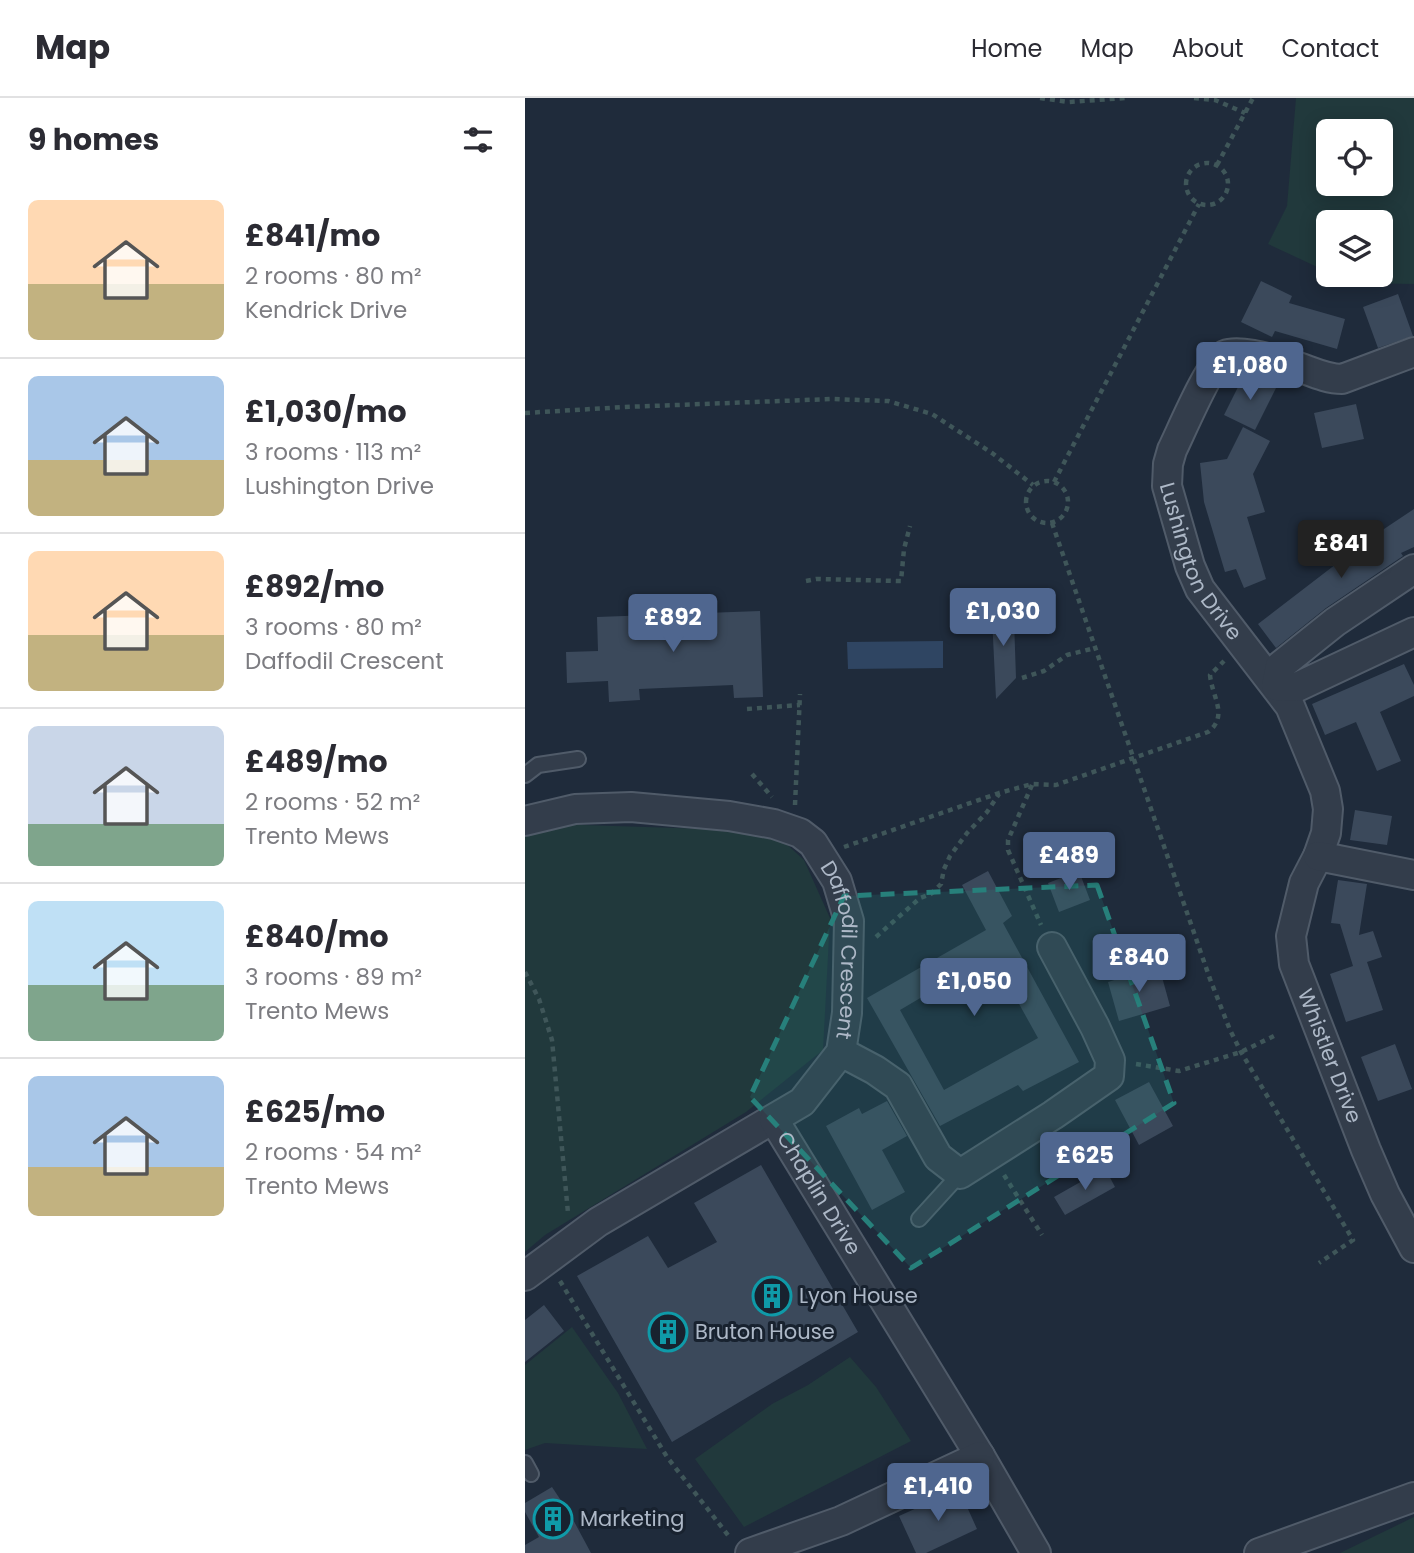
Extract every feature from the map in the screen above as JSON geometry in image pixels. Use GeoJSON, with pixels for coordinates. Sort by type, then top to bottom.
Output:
{"type":"FeatureCollection","features":[{"type":"Feature","properties":{"kind":"street","name":"Lushington Drive"},"geometry":{"type":"LineString","coordinates":[[1318,856],[1326,833],[1328,809],[1325,791],[1290,706],[1200,589],[1190,566],[1167,486],[1168,464],[1172,450],[1211,369],[1224,355],[1239,353],[1289,364],[1332,379],[1342,379],[1414,352]]}},
{"type":"Feature","properties":{"kind":"street"},"geometry":{"type":"LineString","coordinates":[[1414,569],[1335,622],[1280,666],[1276,686],[1297,687],[1414,632]]}},
{"type":"Feature","properties":{"kind":"street","name":"Daffodil Crescent"},"geometry":{"type":"LineString","coordinates":[[525,821],[575,808],[631,807],[729,816],[774,824],[800,833],[822,854],[837,881],[849,921],[847,1013],[841,1052],[802,1102],[598,1222],[546,1260]]}},
{"type":"Feature","properties":{"kind":"street"},"geometry":{"type":"LineString","coordinates":[[1318,856],[1414,875]]}},
{"type":"Feature","properties":{"kind":"street","name":"Whistler Drive"},"geometry":{"type":"LineString","coordinates":[[1318,856],[1296,906],[1291,936],[1294,964],[1366,1150],[1385,1194],[1414,1248]]}},
{"type":"Feature","properties":{"kind":"street"},"geometry":{"type":"LineString","coordinates":[[841,1052],[898,1086],[938,1157],[960,1174],[1109,1076],[1110,1060],[1052,947]]}},
{"type":"Feature","properties":{"kind":"street","name":"Chaplin Drive"},"geometry":{"type":"LineString","coordinates":[[774,1120],[980,1456],[1035,1553]]}},
{"type":"Feature","properties":{"kind":"street"},"geometry":{"type":"LineString","coordinates":[[742,1548],[842,1521],[980,1456]]}},
{"type":"Feature","properties":{"kind":"street"},"geometry":{"type":"LineString","coordinates":[[1259,1553],[1414,1497]]}},
{"type":"Feature","properties":{"kind":"lane"},"geometry":{"type":"LineString","coordinates":[[525,775],[538,765],[578,759]]}},
{"type":"Feature","properties":{"kind":"lane"},"geometry":{"type":"LineString","coordinates":[[919,1219],[960,1174]]}},
{"type":"Feature","properties":{"kind":"path"},"geometry":{"type":"LineString","coordinates":[[1040,98],[1069,102],[1125,98]]}},
{"type":"Feature","properties":{"kind":"path"},"geometry":{"type":"LineString","coordinates":[[1194,98],[1215,100],[1245,113]]}},
{"type":"Feature","properties":{"kind":"path"},"geometry":{"type":"LineString","coordinates":[[1217,165],[1253,98]]}},
{"type":"Feature","properties":{"kind":"path"},"geometry":{"type":"LineString","coordinates":[[1202,163],[1217,165],[1227,175],[1228,189],[1225,196],[1213,204],[1193,201],[1186,189],[1187,176],[1202,163]]}},
{"type":"Feature","properties":{"kind":"path"},"geometry":{"type":"LineString","coordinates":[[1054,482],[1199,204]]}},
{"type":"Feature","properties":{"kind":"path"},"geometry":{"type":"LineString","coordinates":[[525,413],[832,399],[888,401],[932,414],[992,453],[1034,485]]}},
{"type":"Feature","properties":{"kind":"path"},"geometry":{"type":"LineString","coordinates":[[1047,480],[1054,482],[1065,491],[1068,504],[1063,517],[1052,523],[1036,521],[1027,511],[1026,497],[1034,485],[1047,480]]}},
{"type":"Feature","properties":{"kind":"path"},"geometry":{"type":"LineString","coordinates":[[1052,523],[1230,1030],[1353,1240],[1319,1264]]}},
{"type":"Feature","properties":{"kind":"path"},"geometry":{"type":"LineString","coordinates":[[806,581],[901,581],[904,550],[911,526]]}},
{"type":"Feature","properties":{"kind":"path"},"geometry":{"type":"LineString","coordinates":[[822,854],[999,793],[1032,785],[1056,785],[1208,732],[1216,726],[1220,718],[1210,675],[1244,645]]}},
{"type":"Feature","properties":{"kind":"path"},"geometry":{"type":"LineString","coordinates":[[1022,678],[1044,671],[1067,655],[1095,648]]}},
{"type":"Feature","properties":{"kind":"path"},"geometry":{"type":"LineString","coordinates":[[800,694],[794,803],[800,833]]}},
{"type":"Feature","properties":{"kind":"path"},"geometry":{"type":"LineString","coordinates":[[747,709],[800,705]]}},
{"type":"Feature","properties":{"kind":"path"},"geometry":{"type":"LineString","coordinates":[[1032,785],[1008,840],[1008,850],[1052,947]]}},
{"type":"Feature","properties":{"kind":"path"},"geometry":{"type":"LineString","coordinates":[[873,943],[878,935],[906,910],[941,884],[950,856],[987,812],[999,793]]}},
{"type":"Feature","properties":{"kind":"path"},"geometry":{"type":"LineString","coordinates":[[525,972],[539,999],[552,1040],[569,1218],[546,1260],[667,1457],[742,1548]]}},
{"type":"Feature","properties":{"kind":"path"},"geometry":{"type":"LineString","coordinates":[[1110,1060],[1179,1071],[1241,1052],[1278,1034]]}},
{"type":"Feature","properties":{"kind":"path"},"geometry":{"type":"LineString","coordinates":[[991,1154],[1042,1236]]}},
{"type":"Feature","properties":{"kind":"highlighted area"},"geometry":{"type":"Polygon","coordinates":[[[1097,885],[1174,1103],[911,1268],[750,1097],[844,896],[1097,885]]]}},
{"type":"Feature","properties":{"kind":"green space"},"geometry":{"type":"Polygon","coordinates":[[[1296,98],[1414,98],[1414,284],[1393,284],[1393,210],[1316,210],[1316,266],[1268,244],[1287,206],[1296,98]]]}},
{"type":"Feature","properties":{"kind":"green space"},"geometry":{"type":"Polygon","coordinates":[[[551,824],[772,831],[804,860],[830,918],[823,1050],[746,1112],[545,1235],[525,1252],[525,831],[551,824]]]}},
{"type":"Feature","properties":{"kind":"green space"},"geometry":{"type":"Polygon","coordinates":[[[572,1327],[618,1393],[647,1449],[545,1443],[525,1450],[525,1365],[572,1327]]]}},
{"type":"Feature","properties":{"kind":"green space"},"geometry":{"type":"Polygon","coordinates":[[[850,1357],[876,1387],[911,1441],[744,1527],[695,1459],[772,1404],[808,1385],[850,1357]]]}},
{"type":"Feature","properties":{"kind":"green space"},"geometry":{"type":"Polygon","coordinates":[[[1414,1517],[1414,1553],[1340,1553],[1414,1517]]]}},
{"type":"Feature","properties":{"kind":"water"},"geometry":{"type":"Polygon","coordinates":[[[943,641],[943,668],[848,669],[847,642],[943,641]]]}},
{"type":"Feature","properties":{"kind":"building"},"geometry":{"type":"Polygon","coordinates":[[[1261,281],[1292,296],[1289,303],[1345,319],[1337,349],[1275,331],[1272,337],[1241,322],[1261,281]]]}},
{"type":"Feature","properties":{"kind":"building"},"geometry":{"type":"Polygon","coordinates":[[[1398,294],[1413,336],[1378,348],[1363,307],[1398,294]]]}},
{"type":"Feature","properties":{"kind":"building"},"geometry":{"type":"Polygon","coordinates":[[[1245,373],[1276,388],[1255,430],[1224,415],[1245,373]]]}},
{"type":"Feature","properties":{"kind":"building"},"geometry":{"type":"Polygon","coordinates":[[[1356,404],[1364,439],[1322,448],[1314,413],[1356,404]]]}},
{"type":"Feature","properties":{"kind":"building"},"geometry":{"type":"Polygon","coordinates":[[[1243,427],[1270,441],[1253,474],[1265,512],[1247,517],[1266,579],[1244,588],[1236,569],[1225,572],[1204,502],[1200,463],[1227,459],[1243,427]]]}},
{"type":"Feature","properties":{"kind":"building"},"geometry":{"type":"Polygon","coordinates":[[[1414,509],[1414,547],[1401,553],[1403,556],[1326,608],[1276,648],[1258,624],[1366,541],[1414,509]]]}},
{"type":"Feature","properties":{"kind":"building"},"geometry":{"type":"Polygon","coordinates":[[[991,597],[1014,620],[1016,678],[996,699],[991,597]]]}},
{"type":"Feature","properties":{"kind":"building"},"geometry":{"type":"Polygon","coordinates":[[[760,611],[763,697],[734,698],[733,685],[639,689],[640,700],[609,702],[608,681],[567,683],[566,652],[598,651],[597,617],[760,611]]]}},
{"type":"Feature","properties":{"kind":"building"},"geometry":{"type":"Polygon","coordinates":[[[1404,664],[1414,685],[1414,696],[1380,712],[1401,761],[1377,771],[1356,722],[1325,735],[1312,704],[1404,664]]]}},
{"type":"Feature","properties":{"kind":"building"},"geometry":{"type":"Polygon","coordinates":[[[1355,810],[1392,816],[1387,845],[1350,840],[1355,810]]]}},
{"type":"Feature","properties":{"kind":"building"},"geometry":{"type":"Polygon","coordinates":[[[988,871],[1012,916],[1003,923],[1079,1062],[1023,1091],[1018,1085],[940,1126],[867,998],[986,930],[962,885],[988,871]],[[994,959],[958,976],[962,983],[942,994],[939,987],[900,1010],[944,1090],[1038,1038],[994,959]]]}},
{"type":"Feature","properties":{"kind":"building"},"geometry":{"type":"Polygon","coordinates":[[[1079,871],[1090,900],[1059,912],[1048,883],[1079,871]]]}},
{"type":"Feature","properties":{"kind":"building"},"geometry":{"type":"Polygon","coordinates":[[[1338,880],[1367,884],[1359,935],[1373,931],[1382,957],[1367,962],[1383,1010],[1346,1022],[1330,974],[1353,966],[1340,924],[1331,923],[1338,880]]]}},
{"type":"Feature","properties":{"kind":"building"},"geometry":{"type":"Polygon","coordinates":[[[1159,966],[1170,1006],[1119,1021],[1108,982],[1159,966]]]}},
{"type":"Feature","properties":{"kind":"building"},"geometry":{"type":"Polygon","coordinates":[[[1395,1044],[1412,1089],[1378,1101],[1361,1057],[1395,1044]]]}},
{"type":"Feature","properties":{"kind":"building"},"geometry":{"type":"Polygon","coordinates":[[[1149,1082],[1173,1126],[1139,1145],[1115,1100],[1149,1082]]]}},
{"type":"Feature","properties":{"kind":"building"},"geometry":{"type":"Polygon","coordinates":[[[887,1101],[907,1136],[882,1150],[905,1192],[872,1210],[826,1126],[859,1108],[862,1114],[887,1101]]]}},
{"type":"Feature","properties":{"kind":"building"},"geometry":{"type":"Polygon","coordinates":[[[761,1165],[858,1332],[672,1442],[577,1276],[648,1236],[668,1268],[717,1242],[694,1203],[761,1165]]]}},
{"type":"Feature","properties":{"kind":"building"},"geometry":{"type":"Polygon","coordinates":[[[1105,1168],[1115,1187],[1065,1215],[1054,1197],[1105,1168]]]}},
{"type":"Feature","properties":{"kind":"building"},"geometry":{"type":"Polygon","coordinates":[[[544,1305],[564,1331],[525,1362],[525,1320],[544,1305]]]}},
{"type":"Feature","properties":{"kind":"building","name":"Marketing"},"geometry":{"type":"Polygon","coordinates":[[[552,1487],[591,1553],[525,1553],[525,1545],[539,1537],[525,1512],[525,1503],[552,1487]]]}},
{"type":"Feature","properties":{"kind":"building"},"geometry":{"type":"Polygon","coordinates":[[[959,1489],[977,1529],[926,1553],[916,1553],[899,1516],[959,1489]]]}},
{"type":"Feature","properties":{"kind":"place","name":"Lyon House"},"geometry":{"type":"Point","coordinates":[772,1296]}},
{"type":"Feature","properties":{"kind":"place","name":"Bruton House"},"geometry":{"type":"Point","coordinates":[668,1332]}},
{"type":"Feature","properties":{"kind":"place","name":"Marketing"},"geometry":{"type":"Point","coordinates":[553,1519]}}]}
